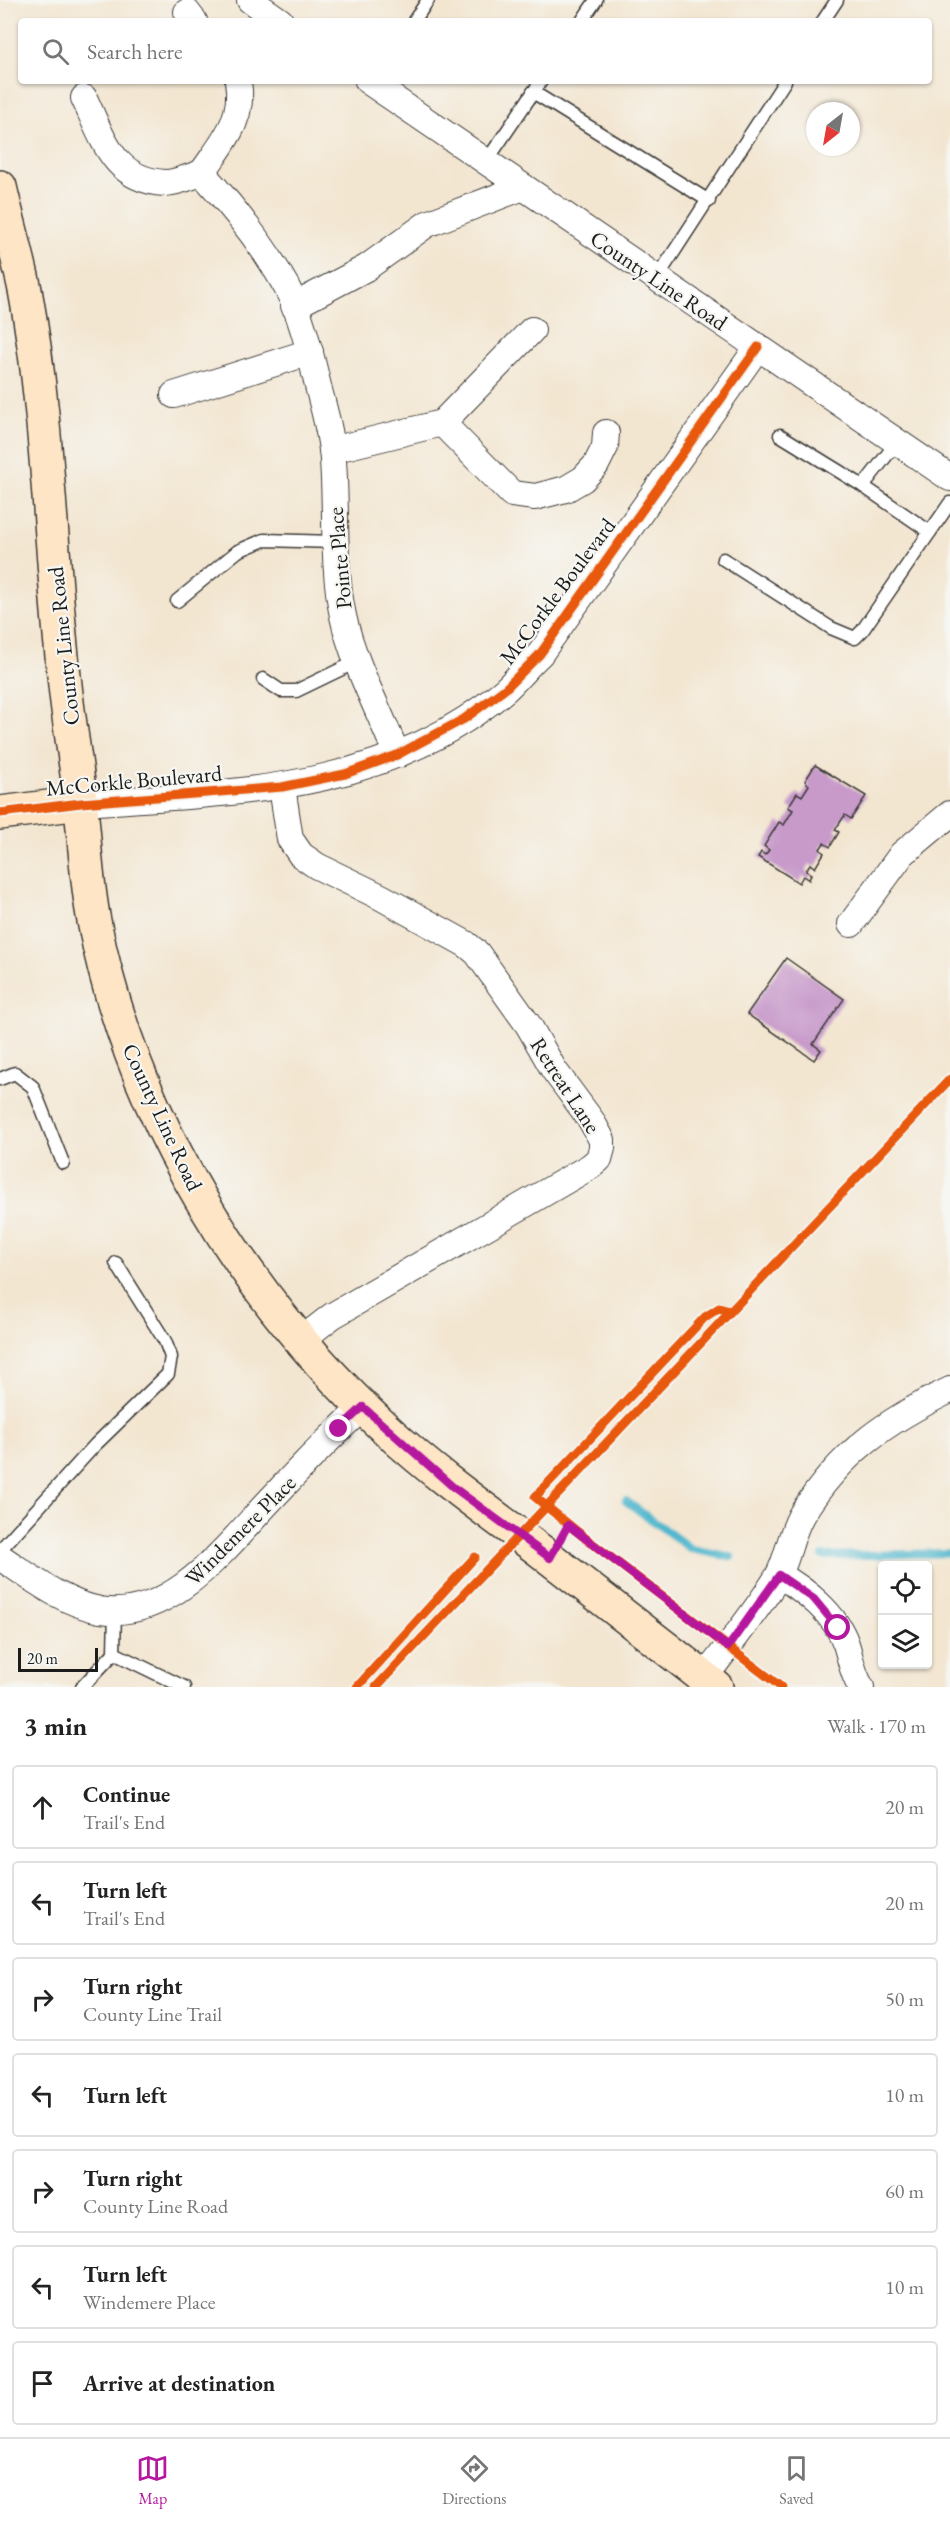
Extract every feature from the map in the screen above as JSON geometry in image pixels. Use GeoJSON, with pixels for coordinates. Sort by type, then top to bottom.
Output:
{"type":"FeatureCollection","features":[{"type":"Feature","properties":{"kind":"main road","name":"County Line Road"},"geometry":{"type":"LineString","coordinates":[[0,187],[25,289],[36,367],[65,684],[81,803],[83,846],[94,921],[121,1027],[170,1143],[214,1221],[267,1298],[301,1340],[363,1407],[453,1487],[710,1682]]}},
{"type":"Feature","properties":{"kind":"main road","name":"McCorkle Boulevard"},"geometry":{"type":"LineString","coordinates":[[0,813],[81,803]]}},
{"type":"Feature","properties":{"kind":"street"},"geometry":{"type":"LineString","coordinates":[[250,0],[276,18]]}},
{"type":"Feature","properties":{"kind":"street"},"geometry":{"type":"LineString","coordinates":[[84,98],[111,155],[128,173],[166,183],[202,173],[235,124],[241,95],[239,84]]}},
{"type":"Feature","properties":{"kind":"street","name":"County Line Road"},"geometry":{"type":"LineString","coordinates":[[374,84],[950,478]]}},
{"type":"Feature","properties":{"kind":"street","name":"Pointe Place"},"geometry":{"type":"LineString","coordinates":[[202,173],[224,197],[285,285],[310,352],[329,428],[332,450],[336,570],[343,616],[356,662],[369,685],[398,755]]}},
{"type":"Feature","properties":{"kind":"street"},"geometry":{"type":"LineString","coordinates":[[294,306],[366,268],[427,224],[523,187]]}},
{"type":"Feature","properties":{"kind":"street"},"geometry":{"type":"LineString","coordinates":[[332,450],[442,423],[532,330]]}},
{"type":"Feature","properties":{"kind":"street","name":"McCorkle Boulevard"},"geometry":{"type":"LineString","coordinates":[[81,803],[282,787],[345,774],[398,755],[465,719],[505,689],[540,654],[758,347]]}},
{"type":"Feature","properties":{"kind":"street"},"geometry":{"type":"LineString","coordinates":[[174,395],[310,352]]}},
{"type":"Feature","properties":{"kind":"street"},"geometry":{"type":"LineString","coordinates":[[442,423],[512,494],[535,497],[566,489],[583,479],[601,456],[605,447],[606,433]]}},
{"type":"Feature","properties":{"kind":"street","name":"Retreat Lane"},"geometry":{"type":"LineString","coordinates":[[282,787],[291,840],[301,855],[317,866],[381,897],[466,944],[477,953],[529,1026],[554,1070],[591,1120],[602,1140],[599,1159],[591,1166],[332,1316],[301,1340]]}},
{"type":"Feature","properties":{"kind":"street"},"geometry":{"type":"LineString","coordinates":[[851,924],[902,854],[950,813]]}},
{"type":"Feature","properties":{"kind":"street"},"geometry":{"type":"LineString","coordinates":[[710,1682],[779,1575],[789,1542],[802,1515],[843,1461],[858,1446],[892,1420],[950,1390]]}},
{"type":"Feature","properties":{"kind":"street","name":"Windemere Place"},"geometry":{"type":"LineString","coordinates":[[0,1557],[72,1601],[100,1610],[145,1606],[184,1586],[218,1556],[276,1493],[363,1407]]}},
{"type":"Feature","properties":{"kind":"street"},"geometry":{"type":"LineString","coordinates":[[779,1575],[814,1599],[838,1628],[845,1643],[853,1674],[861,1687]]}},
{"type":"Feature","properties":{"kind":"lane"},"geometry":{"type":"LineString","coordinates":[[416,18],[428,0]]}},
{"type":"Feature","properties":{"kind":"lane"},"geometry":{"type":"LineString","coordinates":[[584,18],[596,0]]}},
{"type":"Feature","properties":{"kind":"lane"},"geometry":{"type":"LineString","coordinates":[[825,18],[837,0]]}},
{"type":"Feature","properties":{"kind":"lane"},"geometry":{"type":"LineString","coordinates":[[657,278],[783,84]]}},
{"type":"Feature","properties":{"kind":"lane"},"geometry":{"type":"LineString","coordinates":[[486,162],[537,86],[709,201]]}},
{"type":"Feature","properties":{"kind":"lane"},"geometry":{"type":"LineString","coordinates":[[780,435],[863,486],[930,532]]}},
{"type":"Feature","properties":{"kind":"lane"},"geometry":{"type":"LineString","coordinates":[[863,486],[897,441]]}},
{"type":"Feature","properties":{"kind":"lane"},"geometry":{"type":"LineString","coordinates":[[723,559],[831,628],[855,638],[950,503]]}},
{"type":"Feature","properties":{"kind":"lane"},"geometry":{"type":"LineString","coordinates":[[177,601],[238,551],[264,540],[335,542]]}},
{"type":"Feature","properties":{"kind":"lane"},"geometry":{"type":"LineString","coordinates":[[263,679],[281,691],[296,691],[356,662]]}},
{"type":"Feature","properties":{"kind":"lane"},"geometry":{"type":"LineString","coordinates":[[0,1079],[15,1073],[33,1087],[63,1163]]}},
{"type":"Feature","properties":{"kind":"lane"},"geometry":{"type":"LineString","coordinates":[[0,1550],[95,1445],[168,1374],[171,1357],[165,1341],[116,1263]]}},
{"type":"Feature","properties":{"kind":"lane"},"geometry":{"type":"LineString","coordinates":[[82,1687],[114,1653],[115,1610]]}},
{"type":"Feature","properties":{"kind":"lane"},"geometry":{"type":"LineString","coordinates":[[114,1653],[184,1687]]}},
{"type":"Feature","properties":{"kind":"building"},"geometry":{"type":"Polygon","coordinates":[[[815,765],[866,796],[851,819],[845,815],[835,830],[839,832],[830,847],[824,843],[820,849],[824,853],[815,868],[810,864],[806,871],[811,874],[809,880],[803,876],[799,883],[758,857],[761,852],[765,855],[769,850],[764,846],[779,822],[784,825],[793,810],[788,807],[797,793],[802,796],[809,785],[805,781],[815,765]]]}},
{"type":"Feature","properties":{"kind":"building"},"geometry":{"type":"Polygon","coordinates":[[[786,958],[844,999],[813,1044],[821,1050],[814,1060],[747,1014],[786,958]]]}},
{"type":"Feature","properties":{"kind":"waterway"},"geometry":{"type":"LineString","coordinates":[[626,1501],[691,1549],[731,1557]]}},
{"type":"Feature","properties":{"kind":"waterway"},"geometry":{"type":"LineString","coordinates":[[823,1556],[950,1553]]}},
{"type":"Feature","properties":{"kind":"cycle path"},"geometry":{"type":"LineString","coordinates":[[0,813],[81,803],[282,787],[345,774],[397,755],[464,719],[505,689],[540,654],[758,347]]}},
{"type":"Feature","properties":{"kind":"cycle path"},"geometry":{"type":"LineString","coordinates":[[376,1687],[950,1079]]}},
{"type":"Feature","properties":{"kind":"cycle path"},"geometry":{"type":"LineString","coordinates":[[730,1311],[719,1308],[705,1317],[535,1497],[781,1687]]}},
{"type":"Feature","properties":{"kind":"cycle path"},"geometry":{"type":"LineString","coordinates":[[357,1687],[475,1557]]}},
{"type":"Feature","properties":{"kind":"route"},"geometry":{"type":"LineString","coordinates":[[339,1429],[363,1407],[453,1487],[550,1558],[568,1525],[728,1647],[779,1575],[794,1583],[814,1599],[838,1628]]}}]}
